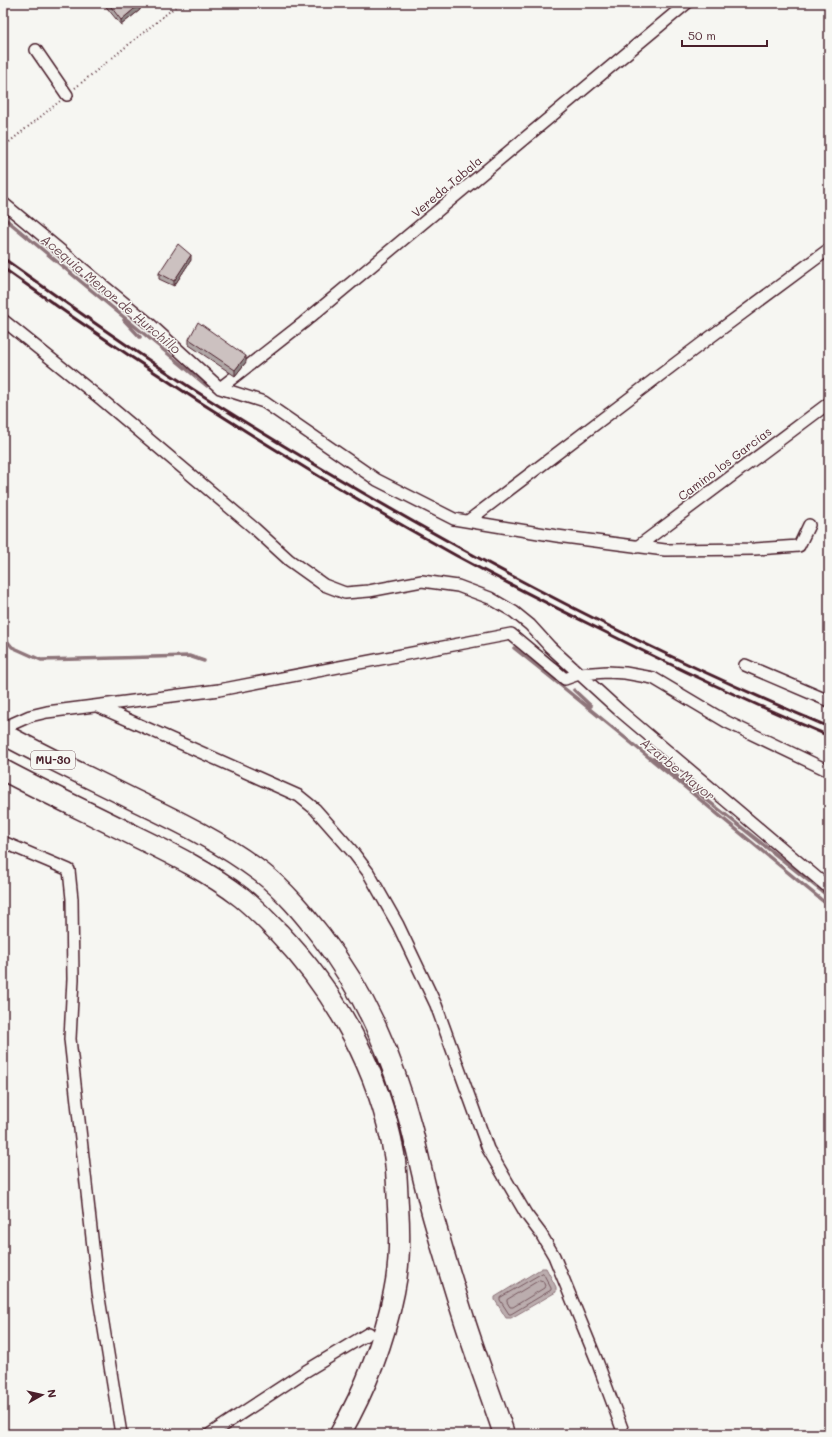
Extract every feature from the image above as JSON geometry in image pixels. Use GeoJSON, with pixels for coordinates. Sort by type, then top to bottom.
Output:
{"type":"FeatureCollection","features":[{"type":"Feature","properties":{"kind":"highway","name":"MU-30"},"geometry":{"type":"LineString","coordinates":[[3,734],[206,837],[263,874],[302,912],[336,956],[357,989],[381,1036],[393,1068],[411,1126],[442,1248],[466,1327],[504,1434]]}},
{"type":"Feature","properties":{"kind":"highway","name":"MU-30"},"geometry":{"type":"LineString","coordinates":[[3,770],[194,867],[240,896],[257,910],[290,944],[317,977],[352,1033],[362,1052],[380,1099],[389,1131],[396,1173],[400,1238],[395,1291],[379,1351],[352,1413],[340,1434]]}},
{"type":"Feature","properties":{"kind":"street","name":"Vereda Tabala"},"geometry":{"type":"LineString","coordinates":[[220,388],[309,318],[687,3]]}},
{"type":"Feature","properties":{"kind":"street"},"geometry":{"type":"LineString","coordinates":[[36,50],[67,95]]}},
{"type":"Feature","properties":{"kind":"street"},"geometry":{"type":"LineString","coordinates":[[3,203],[151,325],[220,388],[264,402],[377,480],[454,519],[558,536],[665,550],[754,549],[799,546],[809,525]]}},
{"type":"Feature","properties":{"kind":"street"},"geometry":{"type":"LineString","coordinates":[[468,521],[829,249]]}},
{"type":"Feature","properties":{"kind":"street"},"geometry":{"type":"LineString","coordinates":[[3,320],[101,399],[254,528],[289,560],[324,585],[345,593],[369,591],[422,581],[458,586],[490,598],[514,612],[530,625],[550,647],[620,711],[829,888]]}},
{"type":"Feature","properties":{"kind":"street","name":"Camino los Garcías"},"geometry":{"type":"LineString","coordinates":[[637,547],[829,403]]}},
{"type":"Feature","properties":{"kind":"street"},"geometry":{"type":"LineString","coordinates":[[3,728],[30,716],[47,712],[219,690],[511,634],[565,679],[579,674],[607,672],[626,673],[653,678],[727,722],[829,771]]}},
{"type":"Feature","properties":{"kind":"street"},"geometry":{"type":"LineString","coordinates":[[745,664],[829,702]]}},
{"type":"Feature","properties":{"kind":"street"},"geometry":{"type":"LineString","coordinates":[[97,706],[299,796],[315,809],[352,851],[368,872],[398,925],[436,1005],[488,1149],[526,1214],[541,1234],[554,1256],[597,1361],[624,1434]]}},
{"type":"Feature","properties":{"kind":"street"},"geometry":{"type":"LineString","coordinates":[[3,842],[69,870],[72,899],[73,979],[70,1039],[98,1292],[121,1434]]}},
{"type":"Feature","properties":{"kind":"street"},"geometry":{"type":"LineString","coordinates":[[210,1434],[306,1371],[369,1333]]}},
{"type":"Feature","properties":{"kind":"path"},"geometry":{"type":"LineString","coordinates":[[3,147],[180,3]]}},
{"type":"Feature","properties":{"kind":"water"},"geometry":{"type":"Polygon","coordinates":[[[542,1268],[546,1268],[556,1287],[556,1292],[511,1318],[506,1318],[495,1300],[495,1297],[542,1268]]]}},
{"type":"Feature","properties":{"kind":"building"},"geometry":{"type":"Polygon","coordinates":[[[108,3],[139,3],[140,4],[121,20],[108,3]]]}},
{"type":"Feature","properties":{"kind":"building"},"geometry":{"type":"Polygon","coordinates":[[[178,244],[191,255],[174,281],[159,273],[178,244]]]}},
{"type":"Feature","properties":{"kind":"building"},"geometry":{"type":"Polygon","coordinates":[[[198,322],[246,356],[235,370],[189,339],[198,322]]]}},
{"type":"Feature","properties":{"kind":"waterway","name":"Acequia Menor de Hurchillo"},"geometry":{"type":"LineString","coordinates":[[3,217],[207,386]]}},
{"type":"Feature","properties":{"kind":"waterway","name":"Acequia Menor de Hurchillo"},"geometry":{"type":"LineString","coordinates":[[124,320],[140,337]]}},
{"type":"Feature","properties":{"kind":"waterway"},"geometry":{"type":"LineString","coordinates":[[3,636],[12,647],[41,660],[189,656],[204,661]]}},
{"type":"Feature","properties":{"kind":"waterway","name":"Acequia Menor de Hurchillo"},"geometry":{"type":"LineString","coordinates":[[514,648],[829,906]]}},
{"type":"Feature","properties":{"kind":"waterway","name":"Acequia Menor de Hurchillo"},"geometry":{"type":"LineString","coordinates":[[574,690],[591,706]]}},
{"type":"Feature","properties":{"kind":"waterway","name":"Acequia Menor de Hurchillo"},"geometry":{"type":"LineString","coordinates":[[654,758],[829,897]]}},
{"type":"Feature","properties":{"kind":"railway"},"geometry":{"type":"LineString","coordinates":[[3,258],[189,387],[290,450],[440,537],[593,618],[750,693],[829,727]]}},
{"type":"Feature","properties":{"kind":"railway"},"geometry":{"type":"LineString","coordinates":[[3,268],[168,382],[224,418],[396,522],[490,574],[624,642],[682,670],[829,736]]}},
{"type":"Feature","properties":{"kind":"water label","name":"Azarbe Mayor"},"geometry":{"type":"Point","coordinates":[678,769]}}]}
